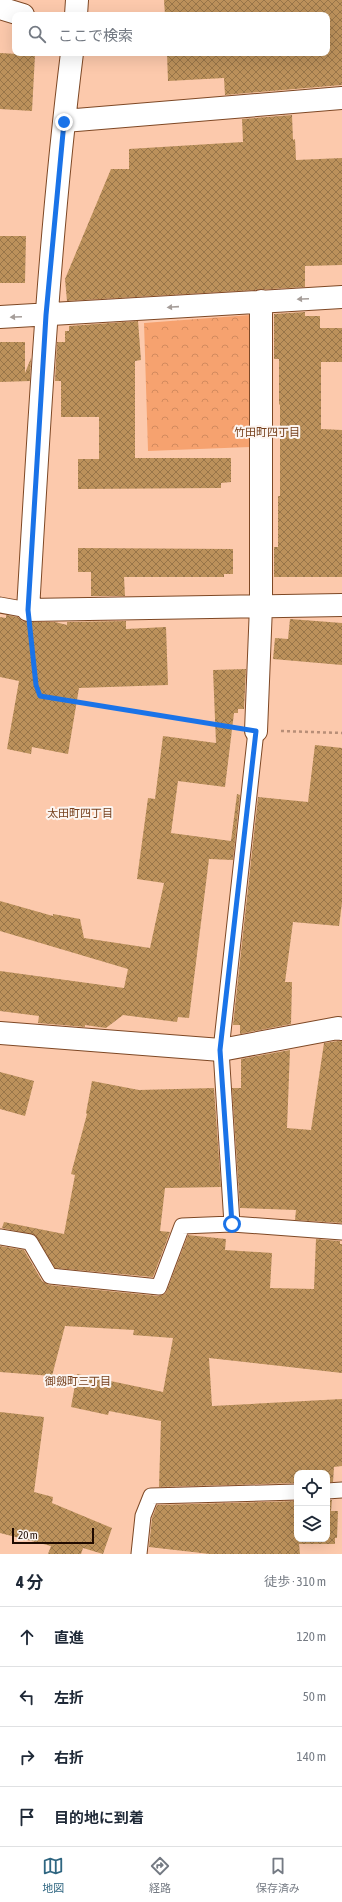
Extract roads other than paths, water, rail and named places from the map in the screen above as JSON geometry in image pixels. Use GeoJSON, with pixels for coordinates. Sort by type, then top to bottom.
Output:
{"type":"FeatureCollection","features":[{"type":"Feature","properties":{"kind":"street"},"geometry":{"type":"LineString","coordinates":[[76,12],[77,0]]}},
{"type":"Feature","properties":{"kind":"street"},"geometry":{"type":"LineString","coordinates":[[0,8],[13,12]]}},
{"type":"Feature","properties":{"kind":"street"},"geometry":{"type":"LineString","coordinates":[[72,56],[46,315],[28,610],[342,606]]}},
{"type":"Feature","properties":{"kind":"street"},"geometry":{"type":"LineString","coordinates":[[64,122],[342,98]]}},
{"type":"Feature","properties":{"kind":"street"},"geometry":{"type":"LineString","coordinates":[[0,318],[342,297]]}},
{"type":"Feature","properties":{"kind":"street"},"geometry":{"type":"LineString","coordinates":[[256,731],[260,606],[261,301]]}},
{"type":"Feature","properties":{"kind":"street"},"geometry":{"type":"LineString","coordinates":[[0,1033],[220,1050],[338,1028],[342,1029]]}},
{"type":"Feature","properties":{"kind":"lane"},"geometry":{"type":"LineString","coordinates":[[0,605],[28,610]]}},
{"type":"Feature","properties":{"kind":"lane"},"geometry":{"type":"LineString","coordinates":[[232,1224],[220,1050],[256,731]]}},
{"type":"Feature","properties":{"kind":"lane"},"geometry":{"type":"LineString","coordinates":[[0,1237],[30,1242],[50,1276],[159,1287],[182,1226],[232,1224],[342,1232]]}},
{"type":"Feature","properties":{"kind":"lane"},"geometry":{"type":"LineString","coordinates":[[330,1491],[342,1490]]}},
{"type":"Feature","properties":{"kind":"lane"},"geometry":{"type":"LineString","coordinates":[[139,1554],[143,1516],[151,1496],[294,1492]]}},
{"type":"Feature","properties":{"kind":"district","name":"竹田町四丁目"},"geometry":{"type":"Point","coordinates":[267,432]}},
{"type":"Feature","properties":{"kind":"district","name":"太田町四丁目"},"geometry":{"type":"Point","coordinates":[80,813]}},
{"type":"Feature","properties":{"kind":"district","name":"御劔町三丁目"},"geometry":{"type":"Point","coordinates":[78,1381]}}]}
